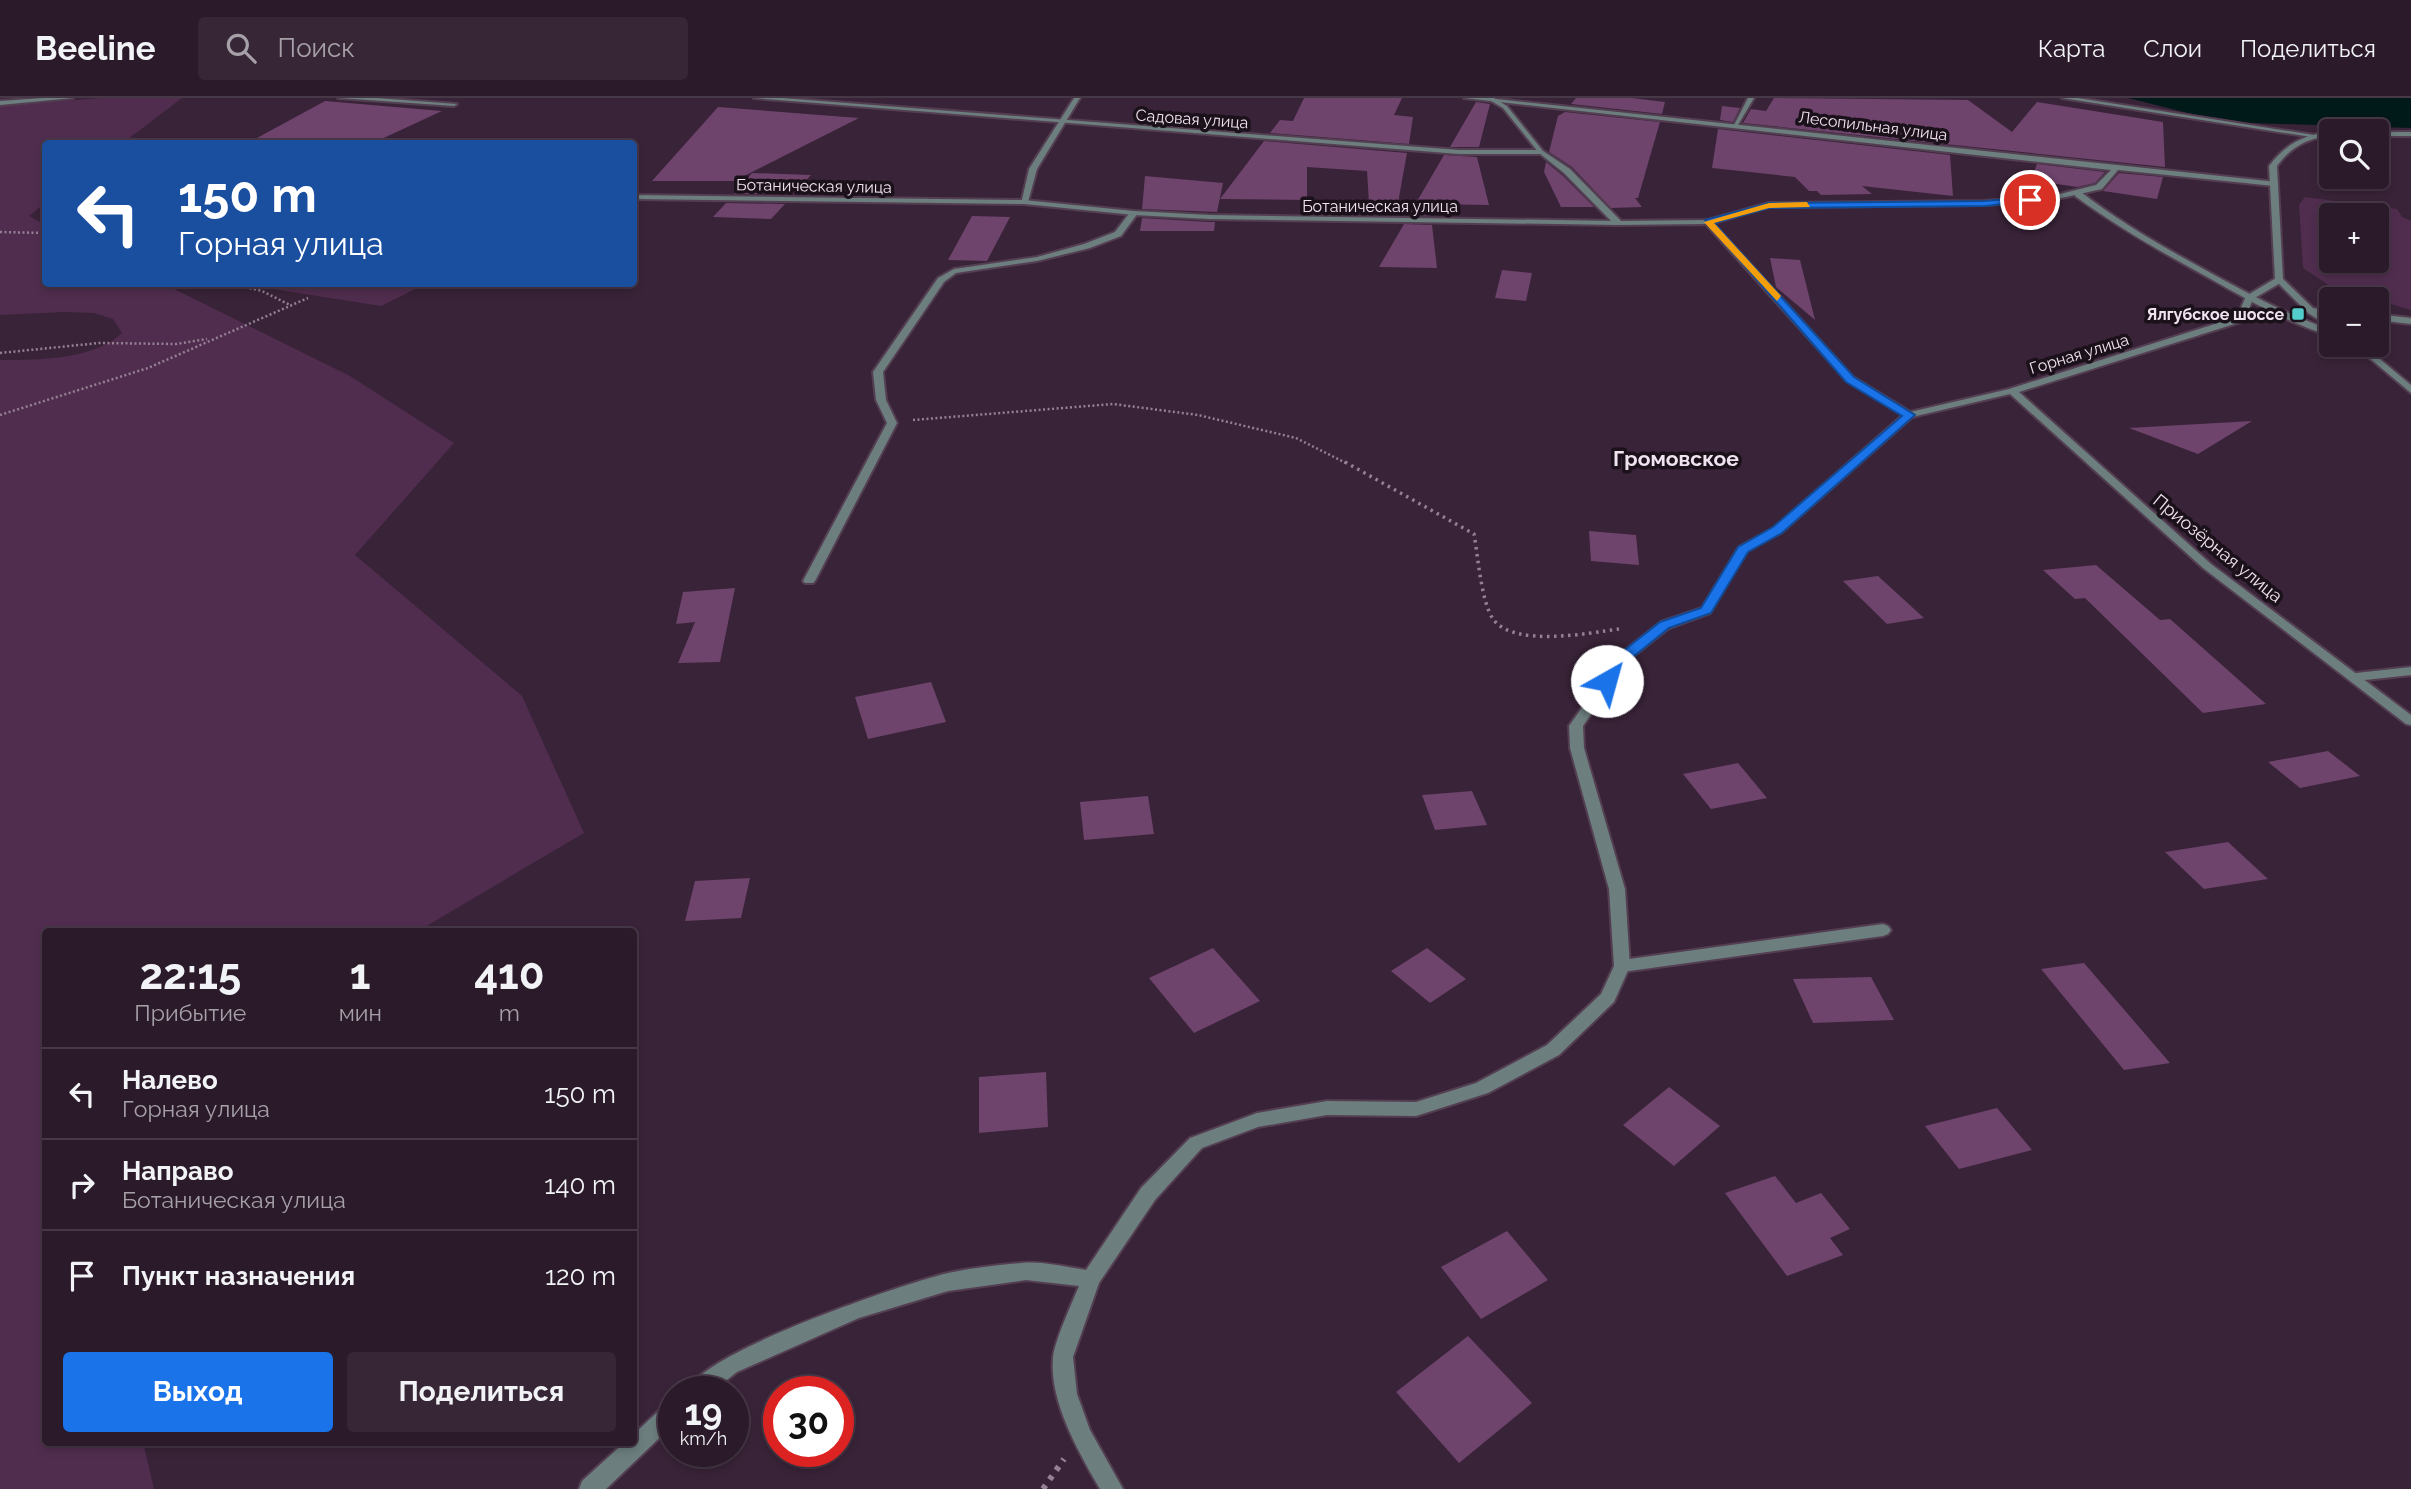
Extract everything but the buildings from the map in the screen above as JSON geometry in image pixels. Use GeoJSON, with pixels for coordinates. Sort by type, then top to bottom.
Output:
{"type":"FeatureCollection","features":[{"type":"Feature","properties":{"kind":"street"},"geometry":{"type":"LineString","coordinates":[[0,103],[70,98]]}},
{"type":"Feature","properties":{"kind":"street"},"geometry":{"type":"LineString","coordinates":[[341,98],[454,104]]}},
{"type":"Feature","properties":{"kind":"street","name":"Садовая улица"},"geometry":{"type":"LineString","coordinates":[[757,98],[1459,152],[1541,152]]}},
{"type":"Feature","properties":{"kind":"street"},"geometry":{"type":"LineString","coordinates":[[1024,202],[1033,169],[1077,98]]}},
{"type":"Feature","properties":{"kind":"street","name":"Лесопильная улица"},"geometry":{"type":"LineString","coordinates":[[1467,98],[1736,124],[2115,169],[2274,184]]}},
{"type":"Feature","properties":{"kind":"street"},"geometry":{"type":"LineString","coordinates":[[1736,124],[1751,98]]}},
{"type":"Feature","properties":{"kind":"street"},"geometry":{"type":"LineString","coordinates":[[2065,98],[2319,135]]}},
{"type":"Feature","properties":{"kind":"street"},"geometry":{"type":"LineString","coordinates":[[1490,99],[1505,107],[1541,152],[1567,171],[1618,223]]}},
{"type":"Feature","properties":{"kind":"street"},"geometry":{"type":"LineString","coordinates":[[2389,134],[2411,134]]}},
{"type":"Feature","properties":{"kind":"street"},"geometry":{"type":"LineString","coordinates":[[2311,135],[2283,151],[2273,166],[2279,280],[2319,317]]}},
{"type":"Feature","properties":{"kind":"street","name":"Ботаническая улица"},"geometry":{"type":"LineString","coordinates":[[637,197],[1024,202],[1134,214],[1325,220],[1709,222],[1769,205],[1985,203],[2078,194],[2099,187],[2115,169]]}},
{"type":"Feature","properties":{"kind":"street"},"geometry":{"type":"LineString","coordinates":[[2078,194],[2110,219],[2249,298],[2307,326],[2319,329]]}},
{"type":"Feature","properties":{"kind":"street"},"geometry":{"type":"LineString","coordinates":[[809,581],[892,423],[881,400],[878,372],[941,280],[954,271],[1037,259],[1087,246],[1118,233],[1134,214]]}},
{"type":"Feature","properties":{"kind":"street"},"geometry":{"type":"LineString","coordinates":[[1709,222],[1850,379],[1909,415]]}},
{"type":"Feature","properties":{"kind":"street","name":"Горная улица"},"geometry":{"type":"LineString","coordinates":[[1622,966],[1617,889],[1577,748],[1576,726],[1623,658],[1665,625],[1706,610],[1743,550],[1778,530],[1909,415],[2012,391],[2241,319],[2249,298],[2279,280]]}},
{"type":"Feature","properties":{"kind":"street"},"geometry":{"type":"LineString","coordinates":[[2311,311],[2319,312]]}},
{"type":"Feature","properties":{"kind":"street"},"geometry":{"type":"LineString","coordinates":[[2389,318],[2411,321]]}},
{"type":"Feature","properties":{"kind":"street"},"geometry":{"type":"LineString","coordinates":[[2372,357],[2411,390]]}},
{"type":"Feature","properties":{"kind":"street","name":"Приозёрная улица"},"geometry":{"type":"LineString","coordinates":[[2012,391],[2207,566],[2411,721]]}},
{"type":"Feature","properties":{"kind":"street"},"geometry":{"type":"LineString","coordinates":[[2356,677],[2411,671]]}},
{"type":"Feature","properties":{"kind":"street"},"geometry":{"type":"LineString","coordinates":[[1112,1489],[1081,1436],[1067,1394],[1063,1357],[1091,1279],[1148,1194],[1195,1143],[1257,1120],[1327,1108],[1416,1109],[1482,1088],[1553,1050],[1586,1023],[1608,998],[1622,966],[1883,930]]}},
{"type":"Feature","properties":{"kind":"street"},"geometry":{"type":"LineString","coordinates":[[716,1376],[730,1365],[831,1321],[948,1282],[1026,1271],[1091,1279]]}},
{"type":"Feature","properties":{"kind":"street"},"geometry":{"type":"LineString","coordinates":[[637,1445],[658,1425]]}},
{"type":"Feature","properties":{"kind":"street"},"geometry":{"type":"LineString","coordinates":[[590,1489],[636,1446]]}},
{"type":"Feature","properties":{"kind":"path"},"geometry":{"type":"LineString","coordinates":[[0,232],[42,233]]}},
{"type":"Feature","properties":{"kind":"path"},"geometry":{"type":"LineString","coordinates":[[245,287],[262,291],[290,305]]}},
{"type":"Feature","properties":{"kind":"path"},"geometry":{"type":"LineString","coordinates":[[0,415],[148,368],[308,298]]}},
{"type":"Feature","properties":{"kind":"path"},"geometry":{"type":"LineString","coordinates":[[0,353],[99,343],[176,344],[214,338]]}},
{"type":"Feature","properties":{"kind":"path"},"geometry":{"type":"LineString","coordinates":[[892,423],[1113,404],[1198,415],[1296,438],[1378,478],[1474,534],[1493,619],[1507,631],[1539,637],[1665,625]]}},
{"type":"Feature","properties":{"kind":"shaded area"},"geometry":{"type":"Polygon","coordinates":[[[99,98],[182,98],[127,140],[42,140],[42,205],[29,216],[42,223],[42,287],[170,287],[350,376],[454,443],[355,555],[522,696],[584,833],[423,928],[42,928],[42,1446],[144,1446],[154,1489],[0,1489],[0,360],[64,357],[96,349],[122,333],[113,319],[94,313],[0,315],[0,106],[99,98]]]}},
{"type":"Feature","properties":{"kind":"shaded area"},"geometry":{"type":"Polygon","coordinates":[[[2128,98],[2411,98],[2411,128],[2389,127],[2389,119],[2319,119],[2319,125],[2251,123],[2192,114],[2128,98]]]}},
{"type":"Feature","properties":{"kind":"shaded area"},"geometry":{"type":"Polygon","coordinates":[[[2305,197],[2351,203],[2319,203],[2319,273],[2389,273],[2389,208],[2397,209],[2402,217],[2411,221],[2411,310],[2389,303],[2389,287],[2333,287],[2303,268],[2299,205],[2305,197]]]}},
{"type":"Feature","properties":{"kind":"shaded area"},"geometry":{"type":"Polygon","coordinates":[[[260,287],[419,287],[381,306],[260,287]]]}},
{"type":"Feature","properties":{"kind":"slow traffic"},"geometry":{"type":"LineString","coordinates":[[1777,298],[1709,222],[1769,205],[1807,205]]}},
{"type":"Feature","properties":{"kind":"place","name":"Ялгубское шоссе"},"geometry":{"type":"Point","coordinates":[2298,314]}},
{"type":"Feature","properties":{"kind":"district","name":"Громовское"},"geometry":{"type":"Point","coordinates":[1676,458]}},
{"type":"Feature","properties":{"kind":"route"},"geometry":{"type":"LineString","coordinates":[[1607,681],[1623,658],[1665,625],[1706,610],[1714,600],[1722,579],[1743,550],[1778,530],[1909,415],[1850,379],[1709,222],[1769,205],[1985,203],[2030,200]]}}]}
